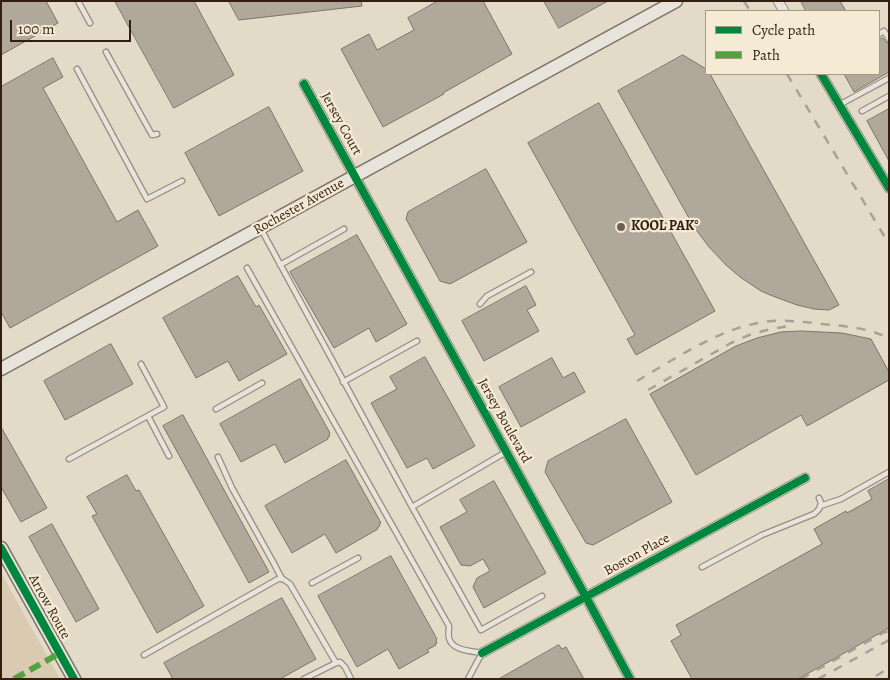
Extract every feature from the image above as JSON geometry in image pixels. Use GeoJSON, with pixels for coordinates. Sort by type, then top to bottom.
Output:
{"type":"FeatureCollection","features":[{"type":"Feature","properties":{"kind":"main road","name":"Rochester Avenue"},"geometry":{"type":"LineString","coordinates":[[1,369],[676,1]]}},
{"type":"Feature","properties":{"kind":"main road","name":"Arrow Route"},"geometry":{"type":"LineString","coordinates":[[1,548],[74,679]]}},
{"type":"Feature","properties":{"kind":"street"},"geometry":{"type":"LineString","coordinates":[[822,75],[889,188]]}},
{"type":"Feature","properties":{"kind":"street","name":"Jersey Court"},"geometry":{"type":"LineString","coordinates":[[304,84],[355,176]]}},
{"type":"Feature","properties":{"kind":"street","name":"Jersey Boulevard"},"geometry":{"type":"LineString","coordinates":[[355,176],[630,679]]}},
{"type":"Feature","properties":{"kind":"street","name":"Boston Place"},"geometry":{"type":"LineString","coordinates":[[482,653],[804,478]]}},
{"type":"Feature","properties":{"kind":"lane"},"geometry":{"type":"LineString","coordinates":[[78,1],[90,23]]}},
{"type":"Feature","properties":{"kind":"lane"},"geometry":{"type":"LineString","coordinates":[[880,33],[884,31],[889,39]]}},
{"type":"Feature","properties":{"kind":"lane"},"geometry":{"type":"LineString","coordinates":[[106,52],[152,136],[157,134]]}},
{"type":"Feature","properties":{"kind":"lane"},"geometry":{"type":"LineString","coordinates":[[77,69],[148,199],[182,181]]}},
{"type":"Feature","properties":{"kind":"lane"},"geometry":{"type":"LineString","coordinates":[[839,105],[889,78]]}},
{"type":"Feature","properties":{"kind":"lane"},"geometry":{"type":"LineString","coordinates":[[862,111],[889,96]]}},
{"type":"Feature","properties":{"kind":"lane"},"geometry":{"type":"LineString","coordinates":[[260,228],[481,630],[542,596]]}},
{"type":"Feature","properties":{"kind":"lane"},"geometry":{"type":"LineString","coordinates":[[280,266],[344,229]]}},
{"type":"Feature","properties":{"kind":"lane"},"geometry":{"type":"LineString","coordinates":[[247,268],[448,626],[449,638],[452,644],[460,649],[482,653],[468,679]]}},
{"type":"Feature","properties":{"kind":"lane"},"geometry":{"type":"LineString","coordinates":[[480,304],[488,296],[531,272]]}},
{"type":"Feature","properties":{"kind":"lane"},"geometry":{"type":"LineString","coordinates":[[343,382],[417,341]]}},
{"type":"Feature","properties":{"kind":"lane"},"geometry":{"type":"LineString","coordinates":[[70,459],[164,407],[141,364]]}},
{"type":"Feature","properties":{"kind":"lane"},"geometry":{"type":"LineString","coordinates":[[216,409],[262,384]]}},
{"type":"Feature","properties":{"kind":"lane"},"geometry":{"type":"LineString","coordinates":[[148,416],[169,456]]}},
{"type":"Feature","properties":{"kind":"lane"},"geometry":{"type":"LineString","coordinates":[[412,506],[506,452]]}},
{"type":"Feature","properties":{"kind":"lane"},"geometry":{"type":"LineString","coordinates":[[218,457],[232,488],[282,579],[290,584],[336,663]]}},
{"type":"Feature","properties":{"kind":"lane"},"geometry":{"type":"LineString","coordinates":[[820,506],[841,499],[889,472]]}},
{"type":"Feature","properties":{"kind":"lane"},"geometry":{"type":"LineString","coordinates":[[702,567],[762,535],[814,514],[820,508],[821,502],[819,498]]}},
{"type":"Feature","properties":{"kind":"lane"},"geometry":{"type":"LineString","coordinates":[[312,583],[358,558]]}},
{"type":"Feature","properties":{"kind":"lane"},"geometry":{"type":"LineString","coordinates":[[144,655],[278,579],[282,579]]}},
{"type":"Feature","properties":{"kind":"lane"},"geometry":{"type":"LineString","coordinates":[[304,679],[340,662],[351,679]]}},
{"type":"Feature","properties":{"kind":"shaded area"},"geometry":{"type":"Polygon","coordinates":[[[1,573],[60,679],[1,679],[1,573]]]}},
{"type":"Feature","properties":{"kind":"building"},"geometry":{"type":"Polygon","coordinates":[[[1,1],[46,1],[58,23],[1,55],[1,1]]]}},
{"type":"Feature","properties":{"kind":"building"},"geometry":{"type":"Polygon","coordinates":[[[115,1],[194,1],[234,75],[174,108],[115,1]]]}},
{"type":"Feature","properties":{"kind":"building"},"geometry":{"type":"Polygon","coordinates":[[[229,1],[361,1],[362,6],[239,20],[229,1]]]}},
{"type":"Feature","properties":{"kind":"building"},"geometry":{"type":"Polygon","coordinates":[[[438,1],[483,1],[512,54],[383,127],[341,49],[369,34],[377,50],[414,30],[408,18],[438,1]]]}},
{"type":"Feature","properties":{"kind":"building"},"geometry":{"type":"Polygon","coordinates":[[[544,1],[608,1],[559,28],[544,1]]]}},
{"type":"Feature","properties":{"kind":"building"},"geometry":{"type":"Polygon","coordinates":[[[801,1],[840,1],[845,10],[806,10],[801,1]]]}},
{"type":"Feature","properties":{"kind":"building"},"geometry":{"type":"Polygon","coordinates":[[[883,38],[889,43],[889,72],[854,92],[845,75],[880,75],[880,40],[883,38]]]}},
{"type":"Feature","properties":{"kind":"building"},"geometry":{"type":"Polygon","coordinates":[[[683,55],[705,68],[705,75],[711,75],[839,305],[829,310],[797,305],[761,291],[726,265],[694,227],[618,91],[683,55]]]}},
{"type":"Feature","properties":{"kind":"building"},"geometry":{"type":"Polygon","coordinates":[[[53,58],[63,77],[43,88],[117,222],[138,210],[158,246],[10,328],[1,312],[1,87],[53,58]]]}},
{"type":"Feature","properties":{"kind":"building","name":"KOOL PAK°"},"geometry":{"type":"Polygon","coordinates":[[[599,103],[715,311],[636,355],[627,339],[635,335],[528,143],[599,103]]]}},
{"type":"Feature","properties":{"kind":"building"},"geometry":{"type":"Polygon","coordinates":[[[269,107],[303,171],[219,216],[185,153],[269,107]]]}},
{"type":"Feature","properties":{"kind":"building"},"geometry":{"type":"Polygon","coordinates":[[[889,109],[889,161],[867,121],[889,109]]]}},
{"type":"Feature","properties":{"kind":"building"},"geometry":{"type":"Polygon","coordinates":[[[486,169],[527,242],[450,284],[440,281],[406,219],[408,212],[486,169]]]}},
{"type":"Feature","properties":{"kind":"building"},"geometry":{"type":"Polygon","coordinates":[[[357,235],[407,324],[376,342],[369,328],[334,348],[290,272],[357,235]]]}},
{"type":"Feature","properties":{"kind":"building"},"geometry":{"type":"Polygon","coordinates":[[[238,276],[256,307],[259,305],[287,354],[239,381],[228,361],[196,378],[163,318],[238,276]]]}},
{"type":"Feature","properties":{"kind":"building"},"geometry":{"type":"Polygon","coordinates":[[[526,286],[536,305],[527,310],[539,331],[484,361],[462,321],[526,286]]]}},
{"type":"Feature","properties":{"kind":"building"},"geometry":{"type":"Polygon","coordinates":[[[781,332],[842,333],[871,339],[889,372],[889,380],[807,426],[801,415],[696,475],[650,394],[736,346],[781,332]]]}},
{"type":"Feature","properties":{"kind":"building"},"geometry":{"type":"Polygon","coordinates":[[[111,344],[133,384],[65,420],[44,381],[111,344]]]}},
{"type":"Feature","properties":{"kind":"building"},"geometry":{"type":"Polygon","coordinates":[[[425,357],[475,446],[433,469],[427,458],[407,468],[371,403],[397,389],[390,377],[425,357]]]}},
{"type":"Feature","properties":{"kind":"building"},"geometry":{"type":"Polygon","coordinates":[[[552,358],[563,378],[574,372],[585,392],[521,427],[499,387],[552,358]]]}},
{"type":"Feature","properties":{"kind":"building"},"geometry":{"type":"Polygon","coordinates":[[[300,379],[330,433],[328,439],[285,463],[275,444],[241,462],[220,424],[300,379]]]}},
{"type":"Feature","properties":{"kind":"building"},"geometry":{"type":"Polygon","coordinates":[[[183,415],[269,572],[249,583],[163,426],[183,415]]]}},
{"type":"Feature","properties":{"kind":"building"},"geometry":{"type":"Polygon","coordinates":[[[626,419],[672,502],[593,545],[586,543],[545,472],[548,461],[626,419]]]}},
{"type":"Feature","properties":{"kind":"building"},"geometry":{"type":"Polygon","coordinates":[[[1,427],[47,508],[21,522],[1,487],[1,427]]]}},
{"type":"Feature","properties":{"kind":"building"},"geometry":{"type":"Polygon","coordinates":[[[346,460],[381,523],[379,524],[380,526],[378,529],[336,553],[325,534],[292,553],[265,506],[346,460]]]}},
{"type":"Feature","properties":{"kind":"building"},"geometry":{"type":"Polygon","coordinates":[[[127,475],[136,491],[139,490],[204,606],[157,633],[92,516],[97,514],[87,497],[127,475]]]}},
{"type":"Feature","properties":{"kind":"building"},"geometry":{"type":"Polygon","coordinates":[[[889,479],[889,628],[798,679],[692,679],[671,641],[681,635],[676,625],[822,544],[814,529],[872,499],[868,491],[889,479]]]}},
{"type":"Feature","properties":{"kind":"building"},"geometry":{"type":"Polygon","coordinates":[[[494,481],[546,573],[484,608],[473,587],[477,578],[490,571],[483,559],[470,566],[461,565],[440,527],[467,512],[460,500],[494,481]]]}},
{"type":"Feature","properties":{"kind":"building"},"geometry":{"type":"Polygon","coordinates":[[[52,524],[99,609],[76,622],[29,537],[52,524]]]}},
{"type":"Feature","properties":{"kind":"building"},"geometry":{"type":"Polygon","coordinates":[[[391,556],[437,639],[437,643],[427,650],[429,652],[399,669],[388,649],[357,667],[318,596],[391,556]]]}},
{"type":"Feature","properties":{"kind":"building"},"geometry":{"type":"Polygon","coordinates":[[[282,598],[316,659],[280,679],[173,679],[164,663],[282,598]]]}},
{"type":"Feature","properties":{"kind":"building"},"geometry":{"type":"Polygon","coordinates":[[[559,645],[562,649],[566,647],[584,679],[499,679],[559,645]]]}},
{"type":"Feature","properties":{"kind":"railway"},"geometry":{"type":"LineString","coordinates":[[744,1],[749,10]]}},
{"type":"Feature","properties":{"kind":"railway"},"geometry":{"type":"LineString","coordinates":[[788,75],[889,244]]}},
{"type":"Feature","properties":{"kind":"railway"},"geometry":{"type":"LineString","coordinates":[[637,381],[719,335],[754,324],[772,321],[803,322],[865,330],[889,338]]}},
{"type":"Feature","properties":{"kind":"railway"},"geometry":{"type":"LineString","coordinates":[[648,390],[731,343],[749,335],[788,326]]}},
{"type":"Feature","properties":{"kind":"railway"},"geometry":{"type":"LineString","coordinates":[[801,679],[889,631]]}},
{"type":"Feature","properties":{"kind":"railway"},"geometry":{"type":"LineString","coordinates":[[818,679],[889,640]]}},
{"type":"Feature","properties":{"kind":"railway"},"geometry":{"type":"LineString","coordinates":[[876,676],[889,668]]}},
{"type":"Feature","properties":{"kind":"marked path"},"geometry":{"type":"LineString","coordinates":[[14,679],[60,653]]}},
{"type":"Feature","properties":{"kind":"cycle path"},"geometry":{"type":"LineString","coordinates":[[822,75],[889,188]]}},
{"type":"Feature","properties":{"kind":"cycle path"},"geometry":{"type":"LineString","coordinates":[[304,84],[630,679]]}},
{"type":"Feature","properties":{"kind":"cycle path"},"geometry":{"type":"LineString","coordinates":[[482,653],[805,478]]}},
{"type":"Feature","properties":{"kind":"cycle path"},"geometry":{"type":"LineString","coordinates":[[1,548],[74,679]]}},
{"type":"Feature","properties":{"kind":"place","name":"KOOL PAK°"},"geometry":{"type":"Point","coordinates":[621,227]}}]}
